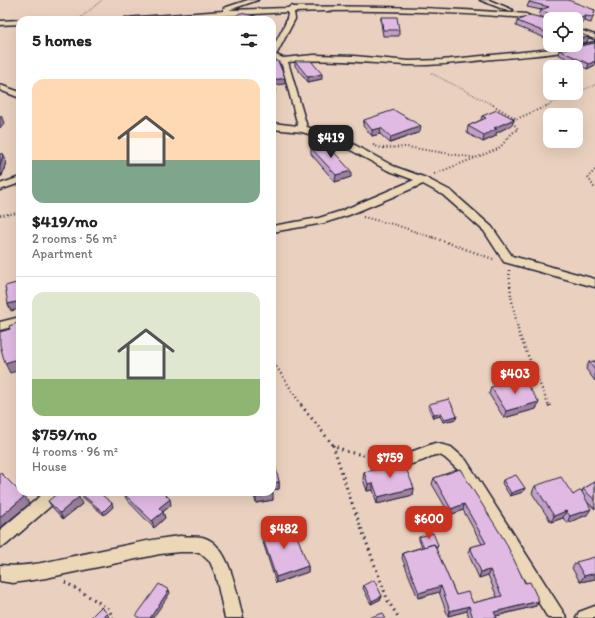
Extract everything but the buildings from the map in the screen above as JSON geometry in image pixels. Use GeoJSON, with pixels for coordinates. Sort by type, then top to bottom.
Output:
{"type":"FeatureCollection","features":[{"type":"Feature","properties":{"kind":"street"},"geometry":{"type":"LineString","coordinates":[[216,14],[237,5],[255,0]]}},
{"type":"Feature","properties":{"kind":"street"},"geometry":{"type":"LineString","coordinates":[[185,16],[290,9],[382,7],[442,9],[529,17],[483,0]]}},
{"type":"Feature","properties":{"kind":"street"},"geometry":{"type":"LineString","coordinates":[[276,48],[291,19],[290,9],[280,1]]}},
{"type":"Feature","properties":{"kind":"street"},"geometry":{"type":"LineString","coordinates":[[227,2],[259,11]]}},
{"type":"Feature","properties":{"kind":"street"},"geometry":{"type":"LineString","coordinates":[[0,23],[16,22]]}},
{"type":"Feature","properties":{"kind":"street"},"geometry":{"type":"LineString","coordinates":[[583,33],[595,36]]}},
{"type":"Feature","properties":{"kind":"street"},"geometry":{"type":"LineString","coordinates":[[276,58],[282,60],[314,57],[354,58],[409,63],[442,62],[572,49],[595,44]]}},
{"type":"Feature","properties":{"kind":"street"},"geometry":{"type":"LineString","coordinates":[[282,60],[288,72],[303,129]]}},
{"type":"Feature","properties":{"kind":"street"},"geometry":{"type":"LineString","coordinates":[[0,87],[16,93]]}},
{"type":"Feature","properties":{"kind":"street"},"geometry":{"type":"LineString","coordinates":[[276,126],[303,129],[350,144],[390,168],[421,180],[447,193],[488,229],[509,262],[595,283]]}},
{"type":"Feature","properties":{"kind":"street"},"geometry":{"type":"LineString","coordinates":[[276,228],[320,221],[345,213],[421,180]]}},
{"type":"Feature","properties":{"kind":"street"},"geometry":{"type":"LineString","coordinates":[[0,187],[16,181]]}},
{"type":"Feature","properties":{"kind":"street"},"geometry":{"type":"LineString","coordinates":[[0,326],[16,322]]}},
{"type":"Feature","properties":{"kind":"street"},"geometry":{"type":"LineString","coordinates":[[386,460],[408,459],[433,449],[441,449],[452,455],[461,464],[558,618]]}},
{"type":"Feature","properties":{"kind":"street"},"geometry":{"type":"LineString","coordinates":[[0,540],[51,496]]}},
{"type":"Feature","properties":{"kind":"street"},"geometry":{"type":"LineString","coordinates":[[0,573],[13,575],[46,570],[160,546],[180,544],[202,546],[216,557],[223,572],[234,618]]}},
{"type":"Feature","properties":{"kind":"street"},"geometry":{"type":"LineString","coordinates":[[585,618],[595,615]]}},
{"type":"Feature","properties":{"kind":"path"},"geometry":{"type":"LineString","coordinates":[[83,16],[102,0]]}},
{"type":"Feature","properties":{"kind":"path"},"geometry":{"type":"LineString","coordinates":[[409,63],[481,98],[517,119]]}},
{"type":"Feature","properties":{"kind":"path"},"geometry":{"type":"LineString","coordinates":[[583,90],[595,85]]}},
{"type":"Feature","properties":{"kind":"path"},"geometry":{"type":"LineString","coordinates":[[421,180],[502,147],[507,136],[518,130],[512,122],[559,100]]}},
{"type":"Feature","properties":{"kind":"path"},"geometry":{"type":"LineString","coordinates":[[350,144],[368,144],[381,148],[407,147],[477,158]]}},
{"type":"Feature","properties":{"kind":"path"},"geometry":{"type":"LineString","coordinates":[[595,170],[588,177],[595,190]]}},
{"type":"Feature","properties":{"kind":"path"},"geometry":{"type":"LineString","coordinates":[[0,215],[16,213]]}},
{"type":"Feature","properties":{"kind":"path"},"geometry":{"type":"LineString","coordinates":[[345,213],[396,225],[477,255],[509,262],[511,296],[519,334],[551,410]]}},
{"type":"Feature","properties":{"kind":"path"},"geometry":{"type":"LineString","coordinates":[[276,366],[300,404],[333,445],[348,495],[388,601],[398,618]]}},
{"type":"Feature","properties":{"kind":"path"},"geometry":{"type":"LineString","coordinates":[[333,445],[348,452],[386,460]]}},
{"type":"Feature","properties":{"kind":"path"},"geometry":{"type":"LineString","coordinates":[[46,570],[108,608],[113,618]]}}]}
